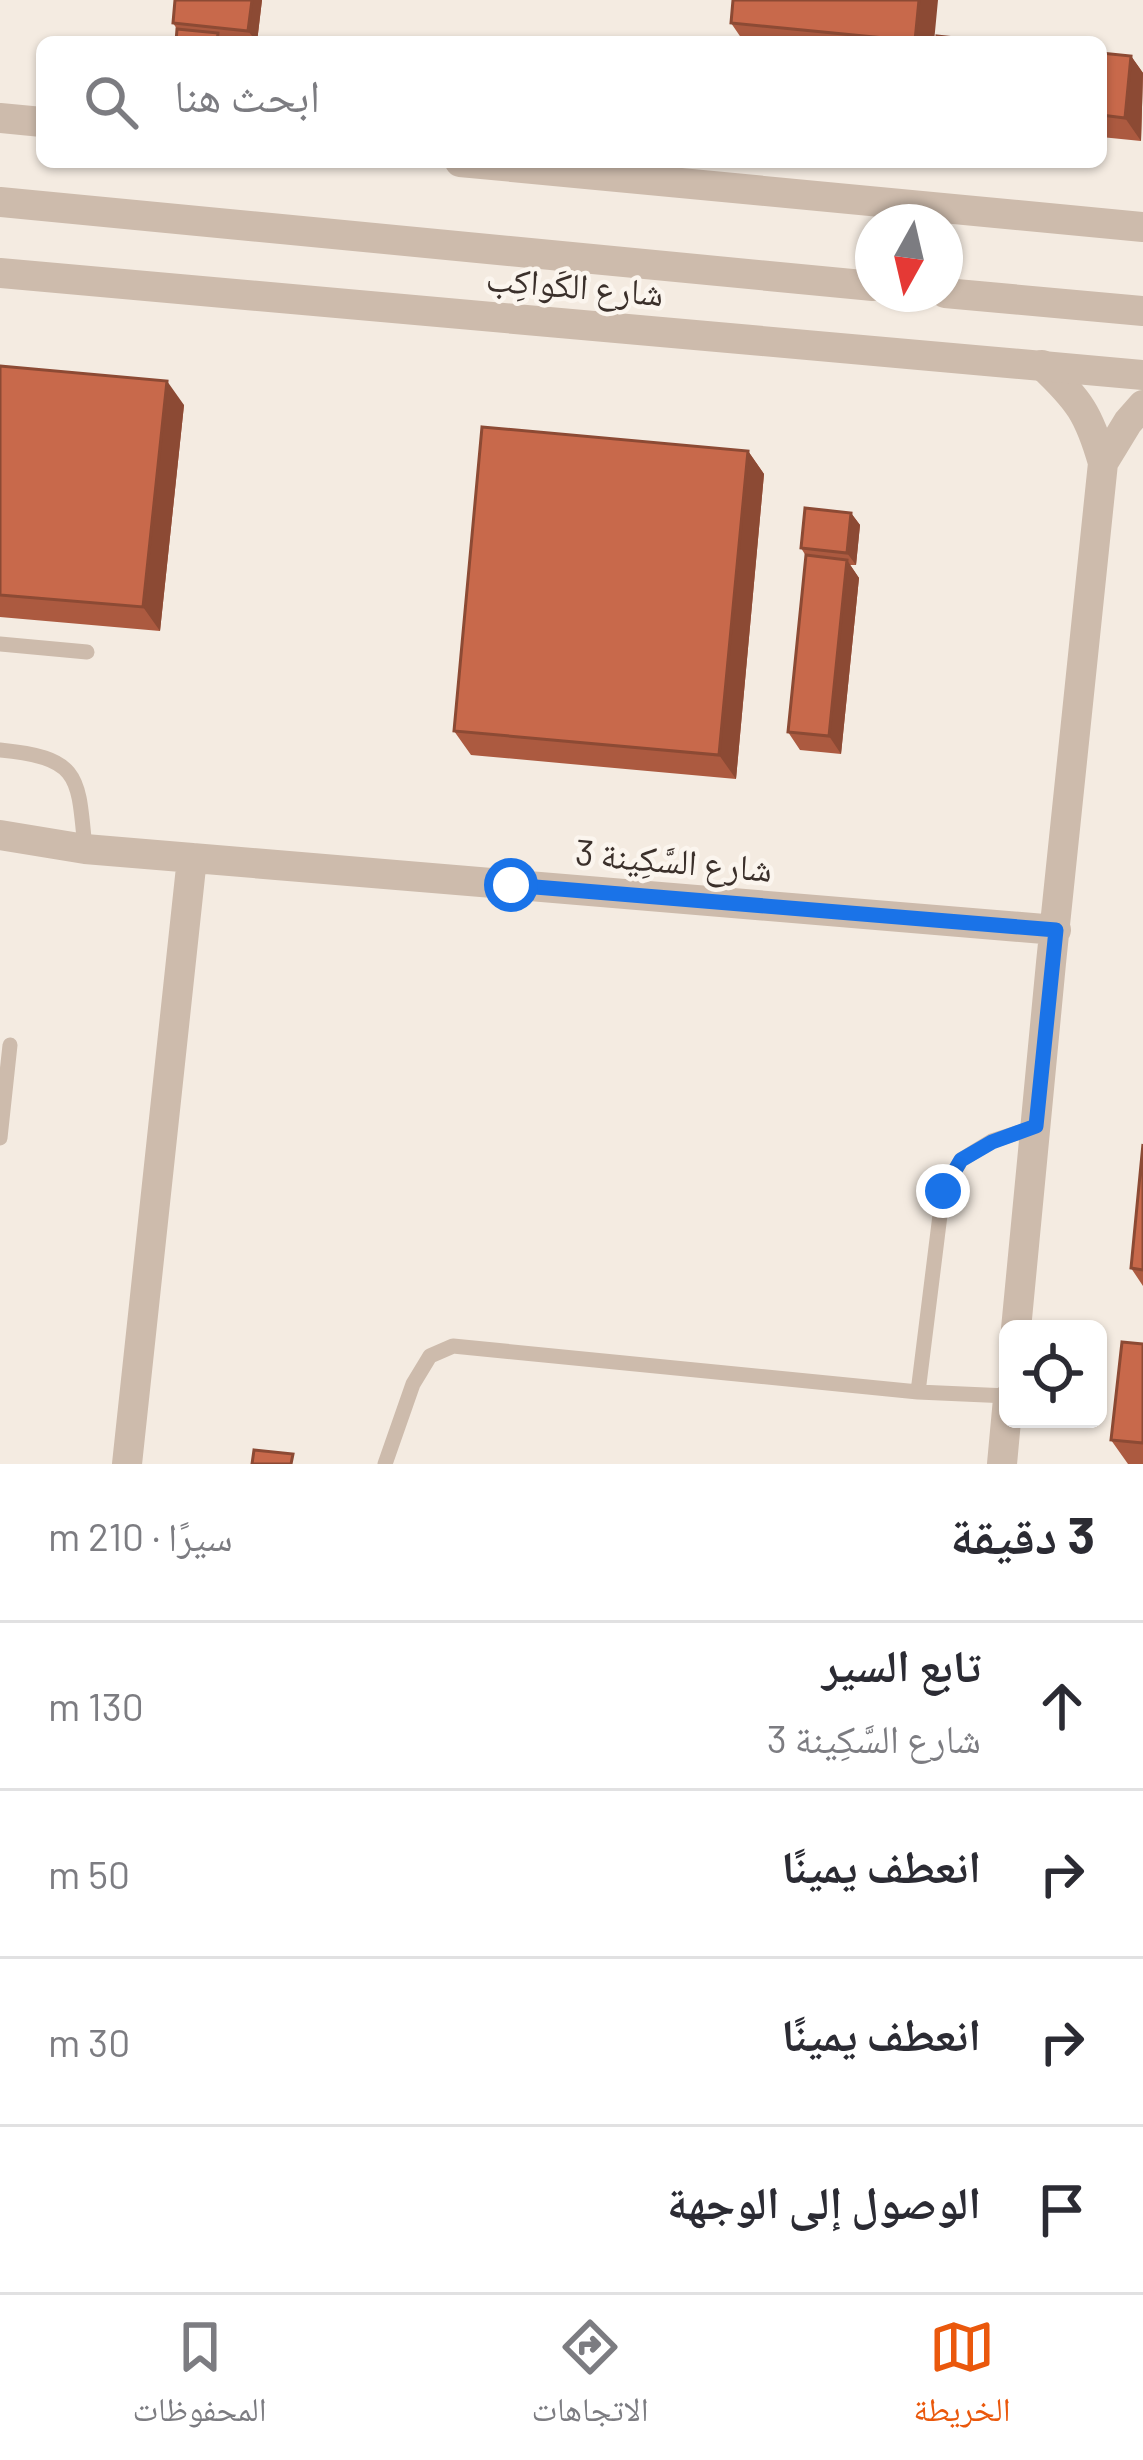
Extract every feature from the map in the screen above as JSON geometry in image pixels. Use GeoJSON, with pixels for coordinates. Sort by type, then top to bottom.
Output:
{"type":"FeatureCollection","features":[{"type":"Feature","properties":{"kind":"street"},"geometry":{"type":"LineString","coordinates":[[0,118],[36,121]]}},
{"type":"Feature","properties":{"kind":"street"},"geometry":{"type":"LineString","coordinates":[[523,168],[1143,227]]}},
{"type":"Feature","properties":{"kind":"street","name":"شارع الكَواكِب"},"geometry":{"type":"LineString","coordinates":[[0,202],[855,284]]}},
{"type":"Feature","properties":{"kind":"street","name":"شارع الكَواكِب"},"geometry":{"type":"LineString","coordinates":[[0,273],[1143,375]]}},
{"type":"Feature","properties":{"kind":"street"},"geometry":{"type":"LineString","coordinates":[[963,294],[1143,311]]}},
{"type":"Feature","properties":{"kind":"street"},"geometry":{"type":"LineString","coordinates":[[1017,1320],[1103,463],[1091,421],[1073,394],[1042,365]]}},
{"type":"Feature","properties":{"kind":"street"},"geometry":{"type":"LineString","coordinates":[[1103,463],[1143,405]]}},
{"type":"Feature","properties":{"kind":"street","name":"شارع السَّكِينة 3"},"geometry":{"type":"LineString","coordinates":[[0,836],[85,849],[1056,930]]}},
{"type":"Feature","properties":{"kind":"street"},"geometry":{"type":"LineString","coordinates":[[127,1464],[193,858]]}},
{"type":"Feature","properties":{"kind":"street"},"geometry":{"type":"LineString","coordinates":[[1002,1464],[1005,1428]]}},
{"type":"Feature","properties":{"kind":"lane"},"geometry":{"type":"LineString","coordinates":[[0,644],[87,652]]}},
{"type":"Feature","properties":{"kind":"lane"},"geometry":{"type":"LineString","coordinates":[[0,749],[29,752],[62,764],[79,788],[85,849]]}},
{"type":"Feature","properties":{"kind":"lane"},"geometry":{"type":"LineString","coordinates":[[0,1138],[10,1045]]}},
{"type":"Feature","properties":{"kind":"lane"},"geometry":{"type":"LineString","coordinates":[[918,1392],[943,1191],[961,1160],[1036,1126]]}},
{"type":"Feature","properties":{"kind":"lane"},"geometry":{"type":"LineString","coordinates":[[385,1464],[413,1384],[430,1356],[453,1346],[999,1397]]}},
{"type":"Feature","properties":{"kind":"building"},"geometry":{"type":"Polygon","coordinates":[[[175,0],[252,0],[248,31],[173,23],[175,0]]]}},
{"type":"Feature","properties":{"kind":"building"},"geometry":{"type":"Polygon","coordinates":[[[733,0],[919,0],[915,36],[864,36],[731,23],[733,0]]]}},
{"type":"Feature","properties":{"kind":"building"},"geometry":{"type":"Polygon","coordinates":[[[177,29],[218,33],[218,36],[176,36],[177,29]]]}},
{"type":"Feature","properties":{"kind":"building"},"geometry":{"type":"Polygon","coordinates":[[[1107,54],[1131,56],[1125,118],[1107,116],[1107,54]]]}},
{"type":"Feature","properties":{"kind":"building"},"geometry":{"type":"Polygon","coordinates":[[[0,366],[167,381],[143,607],[0,595],[0,366]]]}},
{"type":"Feature","properties":{"kind":"building"},"geometry":{"type":"Polygon","coordinates":[[[482,427],[748,451],[719,755],[454,731],[482,427]]]}},
{"type":"Feature","properties":{"kind":"building"},"geometry":{"type":"Polygon","coordinates":[[[805,508],[851,513],[847,553],[801,548],[805,508]]]}},
{"type":"Feature","properties":{"kind":"building"},"geometry":{"type":"Polygon","coordinates":[[[806,555],[847,560],[829,736],[788,732],[806,555]]]}},
{"type":"Feature","properties":{"kind":"building"},"geometry":{"type":"Polygon","coordinates":[[[1143,1144],[1143,1270],[1131,1268],[1143,1144]]]}},
{"type":"Feature","properties":{"kind":"building"},"geometry":{"type":"Polygon","coordinates":[[[1122,1342],[1143,1344],[1143,1443],[1111,1440],[1122,1342]]]}},
{"type":"Feature","properties":{"kind":"building"},"geometry":{"type":"Polygon","coordinates":[[[254,1450],[293,1454],[291,1464],[252,1464],[254,1450]]]}},
{"type":"Feature","properties":{"kind":"route"},"geometry":{"type":"LineString","coordinates":[[511,885],[1056,930],[1036,1126],[961,1160],[943,1191]]}}]}
